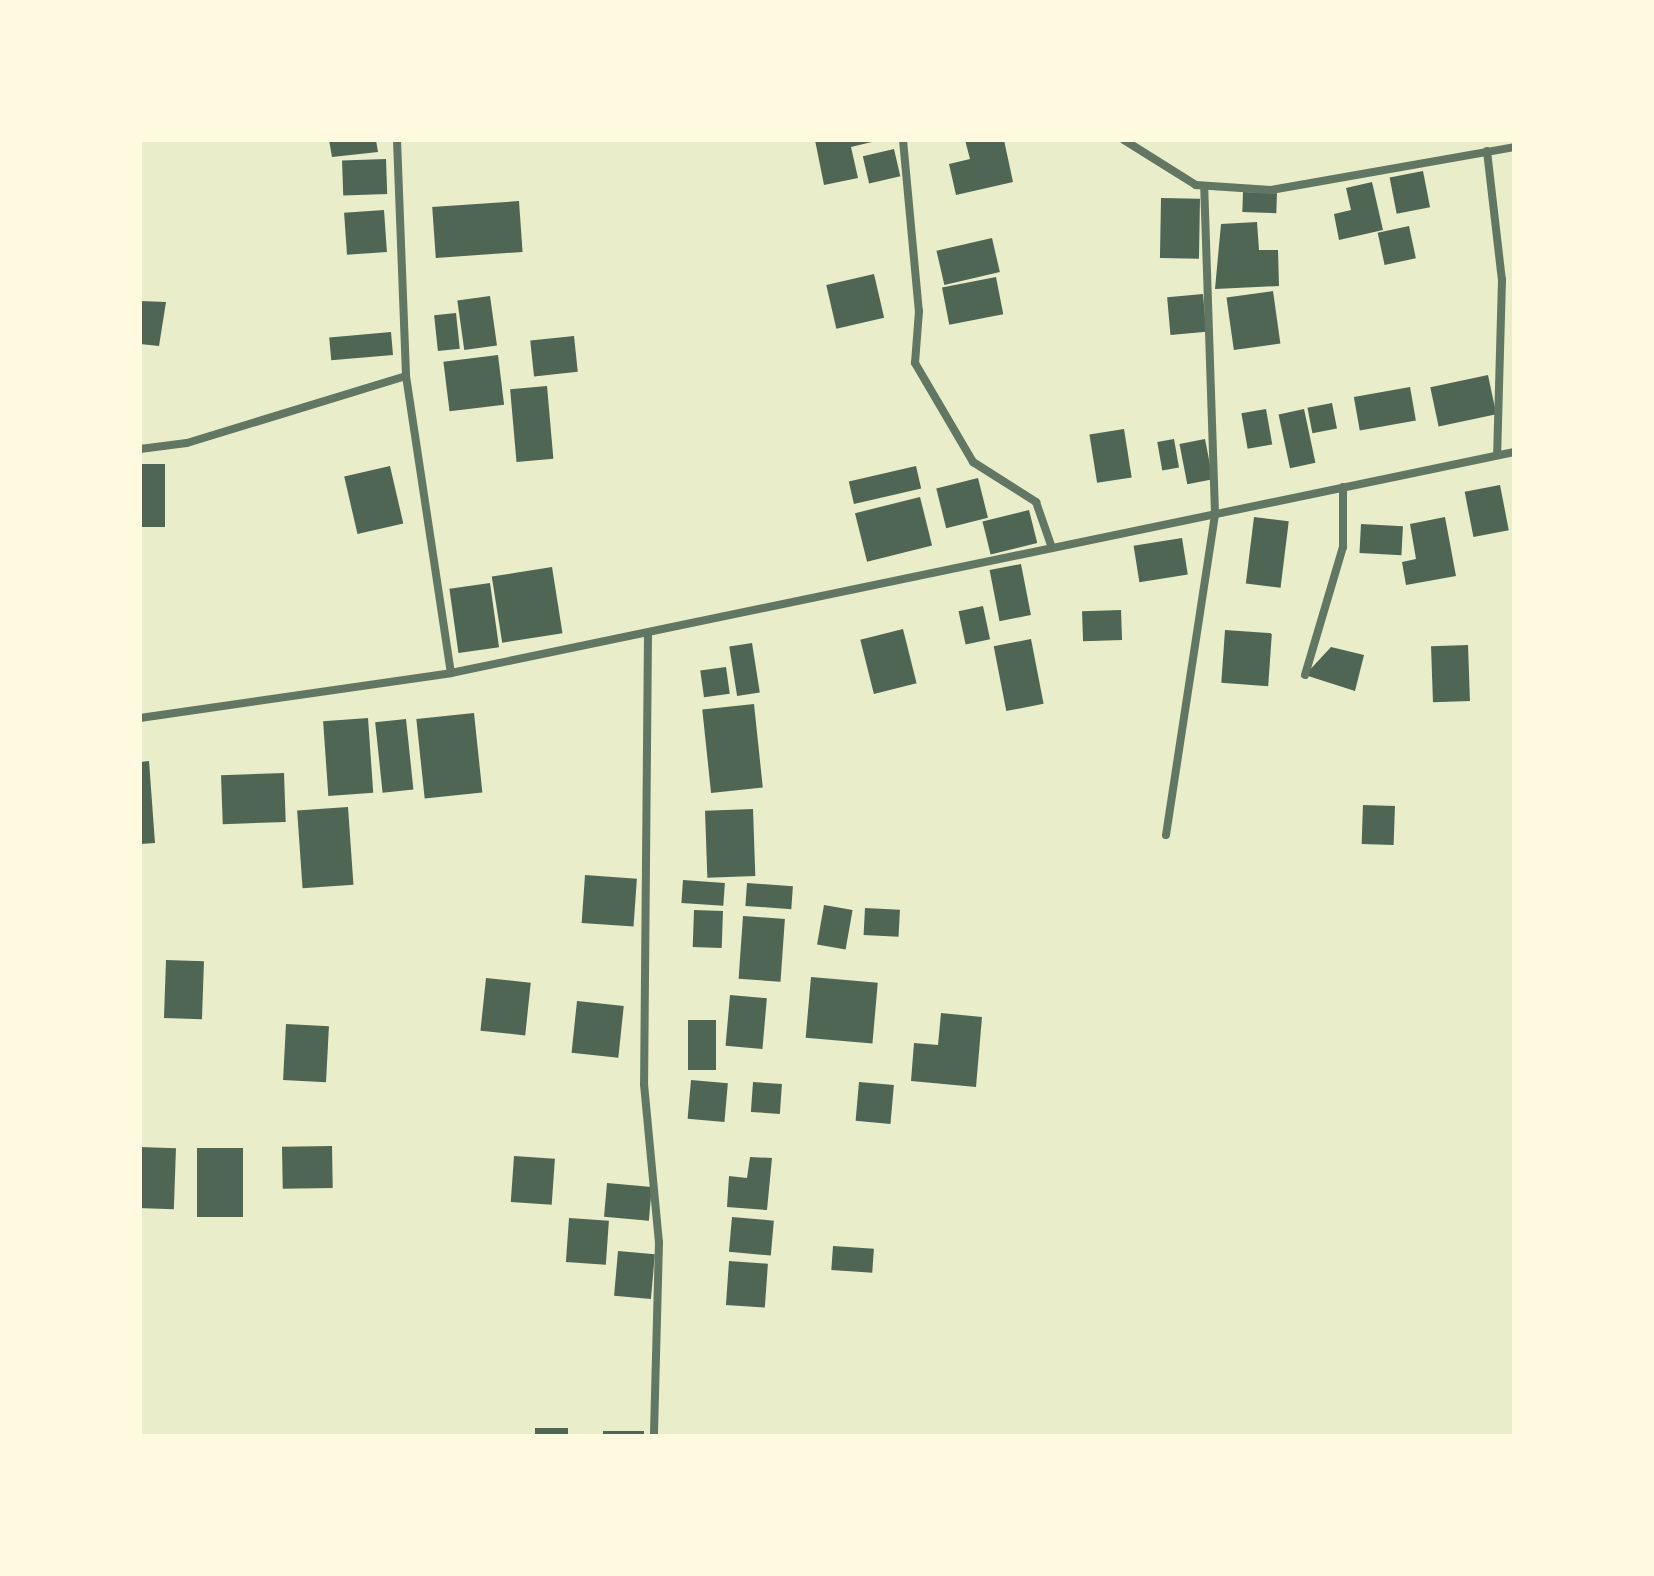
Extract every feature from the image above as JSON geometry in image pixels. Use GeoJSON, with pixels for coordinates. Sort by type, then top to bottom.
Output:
{"type":"FeatureCollection","features":[{"type":"Feature","properties":{"kind":"street"},"geometry":{"type":"LineString","coordinates":[[397,140],[406,376],[451,673]]}},
{"type":"Feature","properties":{"kind":"street"},"geometry":{"type":"LineString","coordinates":[[903,140],[919,311],[915,363],[973,462],[1036,502],[1051,545]]}},
{"type":"Feature","properties":{"kind":"street"},"geometry":{"type":"LineString","coordinates":[[1124,140],[1204,187],[1306,188],[1514,147]]}},
{"type":"Feature","properties":{"kind":"street"},"geometry":{"type":"LineString","coordinates":[[1487,151],[1502,272],[1497,455]]}},
{"type":"Feature","properties":{"kind":"street"},"geometry":{"type":"LineString","coordinates":[[1166,835],[1215,513],[1204,187]]}},
{"type":"Feature","properties":{"kind":"street"},"geometry":{"type":"LineString","coordinates":[[140,449],[187,443],[406,376]]}},
{"type":"Feature","properties":{"kind":"street"},"geometry":{"type":"LineString","coordinates":[[140,718],[451,673],[1051,545],[1514,452]]}},
{"type":"Feature","properties":{"kind":"street"},"geometry":{"type":"LineString","coordinates":[[1305,675],[1343,547],[1343,487]]}},
{"type":"Feature","properties":{"kind":"street"},"geometry":{"type":"LineString","coordinates":[[648,633],[644,1084],[659,1242],[654,1436]]}},
{"type":"Feature","properties":{"kind":"building"},"geometry":{"type":"Polygon","coordinates":[[[329,140],[376,140],[378,152],[332,157],[329,140]]]}},
{"type":"Feature","properties":{"kind":"building"},"geometry":{"type":"Polygon","coordinates":[[[815,140],[876,141],[851,147],[858,178],[824,185],[815,140]]]}},
{"type":"Feature","properties":{"kind":"building"},"geometry":{"type":"Polygon","coordinates":[[[965,140],[1004,140],[1013,182],[956,195],[949,164],[970,159],[965,140]]]}},
{"type":"Feature","properties":{"kind":"building"},"geometry":{"type":"Polygon","coordinates":[[[894,149],[900,176],[869,183],[863,156],[894,149]]]}},
{"type":"Feature","properties":{"kind":"building"},"geometry":{"type":"Polygon","coordinates":[[[386,159],[387,194],[343,196],[342,161],[386,159]]]}},
{"type":"Feature","properties":{"kind":"building"},"geometry":{"type":"Polygon","coordinates":[[[1423,171],[1430,207],[1397,214],[1390,177],[1423,171]]]}},
{"type":"Feature","properties":{"kind":"building"},"geometry":{"type":"Polygon","coordinates":[[[1372,182],[1383,230],[1339,240],[1334,214],[1351,210],[1346,188],[1372,182]]]}},
{"type":"Feature","properties":{"kind":"building"},"geometry":{"type":"Polygon","coordinates":[[[1243,192],[1277,193],[1276,213],[1242,212],[1243,192]]]}},
{"type":"Feature","properties":{"kind":"building"},"geometry":{"type":"Polygon","coordinates":[[[1161,198],[1200,199],[1199,259],[1160,258],[1161,198]]]}},
{"type":"Feature","properties":{"kind":"building"},"geometry":{"type":"Polygon","coordinates":[[[519,201],[523,252],[436,258],[432,207],[519,201]]]}},
{"type":"Feature","properties":{"kind":"building"},"geometry":{"type":"Polygon","coordinates":[[[384,210],[387,252],[347,255],[344,213],[384,210]]]}},
{"type":"Feature","properties":{"kind":"building"},"geometry":{"type":"Polygon","coordinates":[[[1257,222],[1259,250],[1278,250],[1279,286],[1215,289],[1221,224],[1257,222]]]}},
{"type":"Feature","properties":{"kind":"building"},"geometry":{"type":"Polygon","coordinates":[[[1409,226],[1416,258],[1385,265],[1378,233],[1409,226]]]}},
{"type":"Feature","properties":{"kind":"building"},"geometry":{"type":"Polygon","coordinates":[[[992,238],[1000,272],[944,285],[936,251],[992,238]]]}},
{"type":"Feature","properties":{"kind":"building"},"geometry":{"type":"Polygon","coordinates":[[[874,274],[884,318],[836,329],[826,285],[874,274]]]}},
{"type":"Feature","properties":{"kind":"building"},"geometry":{"type":"Polygon","coordinates":[[[996,277],[1003,314],[949,325],[942,287],[996,277]]]}},
{"type":"Feature","properties":{"kind":"building"},"geometry":{"type":"Polygon","coordinates":[[[1273,291],[1280,343],[1234,350],[1226,298],[1273,291]]]}},
{"type":"Feature","properties":{"kind":"building"},"geometry":{"type":"Polygon","coordinates":[[[1203,294],[1206,332],[1170,335],[1167,297],[1203,294]]]}},
{"type":"Feature","properties":{"kind":"building"},"geometry":{"type":"Polygon","coordinates":[[[490,296],[497,346],[464,350],[457,301],[490,296]]]}},
{"type":"Feature","properties":{"kind":"building"},"geometry":{"type":"Polygon","coordinates":[[[140,301],[166,302],[159,346],[140,344],[140,301]]]}},
{"type":"Feature","properties":{"kind":"building"},"geometry":{"type":"Polygon","coordinates":[[[456,313],[460,349],[438,351],[434,315],[456,313]]]}},
{"type":"Feature","properties":{"kind":"building"},"geometry":{"type":"Polygon","coordinates":[[[391,332],[393,355],[331,360],[329,337],[391,332]]]}},
{"type":"Feature","properties":{"kind":"building"},"geometry":{"type":"Polygon","coordinates":[[[574,336],[578,372],[534,376],[530,341],[574,336]]]}},
{"type":"Feature","properties":{"kind":"building"},"geometry":{"type":"Polygon","coordinates":[[[498,355],[504,405],[450,411],[443,362],[498,355]]]}},
{"type":"Feature","properties":{"kind":"building"},"geometry":{"type":"Polygon","coordinates":[[[1488,375],[1496,414],[1439,426],[1430,387],[1488,375]]]}},
{"type":"Feature","properties":{"kind":"building"},"geometry":{"type":"Polygon","coordinates":[[[547,386],[553,459],[517,462],[510,389],[547,386]]]}},
{"type":"Feature","properties":{"kind":"building"},"geometry":{"type":"Polygon","coordinates":[[[1410,387],[1416,420],[1360,430],[1354,397],[1410,387]]]}},
{"type":"Feature","properties":{"kind":"building"},"geometry":{"type":"Polygon","coordinates":[[[1332,403],[1337,429],[1312,433],[1307,408],[1332,403]]]}},
{"type":"Feature","properties":{"kind":"building"},"geometry":{"type":"Polygon","coordinates":[[[1266,409],[1272,444],[1248,449],[1241,413],[1266,409]]]}},
{"type":"Feature","properties":{"kind":"building"},"geometry":{"type":"Polygon","coordinates":[[[1304,409],[1315,463],[1290,468],[1279,414],[1304,409]]]}},
{"type":"Feature","properties":{"kind":"building"},"geometry":{"type":"Polygon","coordinates":[[[1124,429],[1132,477],[1097,483],[1089,434],[1124,429]]]}},
{"type":"Feature","properties":{"kind":"building"},"geometry":{"type":"Polygon","coordinates":[[[1174,439],[1179,468],[1162,471],[1157,442],[1174,439]]]}},
{"type":"Feature","properties":{"kind":"building"},"geometry":{"type":"Polygon","coordinates":[[[1205,439],[1213,479],[1187,484],[1179,444],[1205,439]]]}},
{"type":"Feature","properties":{"kind":"building"},"geometry":{"type":"Polygon","coordinates":[[[140,464],[165,464],[165,527],[140,527],[140,464]]]}},
{"type":"Feature","properties":{"kind":"building"},"geometry":{"type":"Polygon","coordinates":[[[390,466],[403,523],[357,534],[344,477],[390,466]]]}},
{"type":"Feature","properties":{"kind":"building"},"geometry":{"type":"Polygon","coordinates":[[[916,466],[921,488],[854,504],[849,482],[916,466]]]}},
{"type":"Feature","properties":{"kind":"building"},"geometry":{"type":"Polygon","coordinates":[[[978,478],[988,518],[946,528],[936,488],[978,478]]]}},
{"type":"Feature","properties":{"kind":"building"},"geometry":{"type":"Polygon","coordinates":[[[1500,485],[1509,530],[1473,537],[1465,492],[1500,485]]]}},
{"type":"Feature","properties":{"kind":"building"},"geometry":{"type":"Polygon","coordinates":[[[920,497],[932,546],[867,562],[855,513],[920,497]]]}},
{"type":"Feature","properties":{"kind":"building"},"geometry":{"type":"Polygon","coordinates":[[[1029,510],[1037,543],[991,555],[982,522],[1029,510]]]}},
{"type":"Feature","properties":{"kind":"building"},"geometry":{"type":"Polygon","coordinates":[[[1254,517],[1289,521],[1281,588],[1246,584],[1254,517]]]}},
{"type":"Feature","properties":{"kind":"building"},"geometry":{"type":"Polygon","coordinates":[[[1445,517],[1456,576],[1406,585],[1402,562],[1416,559],[1410,524],[1445,517]]]}},
{"type":"Feature","properties":{"kind":"building"},"geometry":{"type":"Polygon","coordinates":[[[1361,524],[1403,526],[1401,555],[1359,553],[1361,524]]]}},
{"type":"Feature","properties":{"kind":"building"},"geometry":{"type":"Polygon","coordinates":[[[1182,538],[1188,575],[1139,582],[1134,546],[1182,538]]]}},
{"type":"Feature","properties":{"kind":"building"},"geometry":{"type":"Polygon","coordinates":[[[1021,564],[1031,615],[1000,621],[990,570],[1021,564]]]}},
{"type":"Feature","properties":{"kind":"building"},"geometry":{"type":"Polygon","coordinates":[[[552,567],[562,633],[502,643],[492,577],[552,567]]]}},
{"type":"Feature","properties":{"kind":"building"},"geometry":{"type":"Polygon","coordinates":[[[490,583],[499,647],[458,653],[449,589],[490,583]]]}},
{"type":"Feature","properties":{"kind":"building"},"geometry":{"type":"Polygon","coordinates":[[[983,606],[990,639],[966,644],[959,611],[983,606]]]}},
{"type":"Feature","properties":{"kind":"building"},"geometry":{"type":"Polygon","coordinates":[[[1121,610],[1122,640],[1083,641],[1082,611],[1121,610]]]}},
{"type":"Feature","properties":{"kind":"building"},"geometry":{"type":"Polygon","coordinates":[[[903,629],[917,683],[874,694],[860,640],[903,629]]]}},
{"type":"Feature","properties":{"kind":"building"},"geometry":{"type":"Polygon","coordinates":[[[1225,630],[1272,633],[1268,686],[1221,683],[1225,630]]]}},
{"type":"Feature","properties":{"kind":"building"},"geometry":{"type":"Polygon","coordinates":[[[1031,639],[1044,704],[1006,711],[994,646],[1031,639]]]}},
{"type":"Feature","properties":{"kind":"building"},"geometry":{"type":"Polygon","coordinates":[[[752,643],[760,692],[737,696],[729,647],[752,643]]]}},
{"type":"Feature","properties":{"kind":"building"},"geometry":{"type":"Polygon","coordinates":[[[1468,645],[1470,701],[1433,702],[1431,646],[1468,645]]]}},
{"type":"Feature","properties":{"kind":"building"},"geometry":{"type":"Polygon","coordinates":[[[1331,647],[1364,655],[1355,691],[1305,675],[1331,647]]]}},
{"type":"Feature","properties":{"kind":"building"},"geometry":{"type":"Polygon","coordinates":[[[726,667],[730,694],[704,697],[700,671],[726,667]]]}},
{"type":"Feature","properties":{"kind":"building"},"geometry":{"type":"Polygon","coordinates":[[[754,704],[763,788],[711,793],[702,709],[754,704]]]}},
{"type":"Feature","properties":{"kind":"building"},"geometry":{"type":"Polygon","coordinates":[[[474,713],[482,793],[425,799],[416,719],[474,713]]]}},
{"type":"Feature","properties":{"kind":"building"},"geometry":{"type":"Polygon","coordinates":[[[368,718],[373,793],[328,796],[323,721],[368,718]]]}},
{"type":"Feature","properties":{"kind":"building"},"geometry":{"type":"Polygon","coordinates":[[[406,719],[413,790],[383,793],[375,722],[406,719]]]}},
{"type":"Feature","properties":{"kind":"building"},"geometry":{"type":"Polygon","coordinates":[[[149,761],[155,843],[140,844],[140,762],[149,761]]]}},
{"type":"Feature","properties":{"kind":"building"},"geometry":{"type":"Polygon","coordinates":[[[284,773],[286,822],[223,824],[221,775],[284,773]]]}},
{"type":"Feature","properties":{"kind":"building"},"geometry":{"type":"Polygon","coordinates":[[[1363,805],[1395,806],[1394,845],[1362,844],[1363,805]]]}},
{"type":"Feature","properties":{"kind":"building"},"geometry":{"type":"Polygon","coordinates":[[[348,807],[353,885],[303,888],[297,811],[348,807]]]}},
{"type":"Feature","properties":{"kind":"building"},"geometry":{"type":"Polygon","coordinates":[[[753,809],[755,876],[707,878],[705,811],[753,809]]]}},
{"type":"Feature","properties":{"kind":"building"},"geometry":{"type":"Polygon","coordinates":[[[585,875],[637,879],[634,927],[582,923],[585,875]]]}},
{"type":"Feature","properties":{"kind":"building"},"geometry":{"type":"Polygon","coordinates":[[[683,880],[725,883],[723,906],[681,903],[683,880]]]}},
{"type":"Feature","properties":{"kind":"building"},"geometry":{"type":"Polygon","coordinates":[[[747,883],[793,886],[791,909],[745,906],[747,883]]]}},
{"type":"Feature","properties":{"kind":"building"},"geometry":{"type":"Polygon","coordinates":[[[824,905],[853,910],[846,949],[817,944],[824,905]]]}},
{"type":"Feature","properties":{"kind":"building"},"geometry":{"type":"Polygon","coordinates":[[[865,908],[900,910],[899,937],[864,935],[865,908]]]}},
{"type":"Feature","properties":{"kind":"building"},"geometry":{"type":"Polygon","coordinates":[[[694,910],[723,911],[722,948],[693,947],[694,910]]]}},
{"type":"Feature","properties":{"kind":"building"},"geometry":{"type":"Polygon","coordinates":[[[743,916],[785,919],[781,982],[739,979],[743,916]]]}},
{"type":"Feature","properties":{"kind":"building"},"geometry":{"type":"Polygon","coordinates":[[[166,960],[204,961],[202,1019],[164,1018],[166,960]]]}},
{"type":"Feature","properties":{"kind":"building"},"geometry":{"type":"Polygon","coordinates":[[[811,977],[878,983],[872,1044],[806,1038],[811,977]]]}},
{"type":"Feature","properties":{"kind":"building"},"geometry":{"type":"Polygon","coordinates":[[[486,978],[531,983],[525,1035],[480,1031],[486,978]]]}},
{"type":"Feature","properties":{"kind":"building"},"geometry":{"type":"Polygon","coordinates":[[[730,995],[767,998],[762,1049],[726,1046],[730,995]]]}},
{"type":"Feature","properties":{"kind":"building"},"geometry":{"type":"Polygon","coordinates":[[[577,1001],[624,1006],[618,1058],[572,1053],[577,1001]]]}},
{"type":"Feature","properties":{"kind":"building"},"geometry":{"type":"Polygon","coordinates":[[[941,1013],[982,1017],[976,1087],[911,1081],[914,1043],[938,1045],[941,1013]]]}},
{"type":"Feature","properties":{"kind":"building"},"geometry":{"type":"Polygon","coordinates":[[[688,1020],[716,1020],[716,1070],[688,1070],[688,1020]]]}},
{"type":"Feature","properties":{"kind":"building"},"geometry":{"type":"Polygon","coordinates":[[[286,1024],[329,1026],[326,1082],[283,1080],[286,1024]]]}},
{"type":"Feature","properties":{"kind":"building"},"geometry":{"type":"Polygon","coordinates":[[[691,1080],[728,1083],[724,1122],[688,1119],[691,1080]]]}},
{"type":"Feature","properties":{"kind":"building"},"geometry":{"type":"Polygon","coordinates":[[[753,1082],[782,1084],[780,1114],[751,1112],[753,1082]]]}},
{"type":"Feature","properties":{"kind":"building"},"geometry":{"type":"Polygon","coordinates":[[[859,1082],[894,1085],[890,1124],[856,1121],[859,1082]]]}},
{"type":"Feature","properties":{"kind":"building"},"geometry":{"type":"Polygon","coordinates":[[[332,1146],[333,1188],[283,1189],[282,1147],[332,1146]]]}},
{"type":"Feature","properties":{"kind":"building"},"geometry":{"type":"Polygon","coordinates":[[[140,1147],[176,1148],[174,1209],[140,1208],[140,1147]]]}},
{"type":"Feature","properties":{"kind":"building"},"geometry":{"type":"Polygon","coordinates":[[[197,1148],[243,1148],[243,1217],[197,1217],[197,1148]]]}},
{"type":"Feature","properties":{"kind":"building"},"geometry":{"type":"Polygon","coordinates":[[[514,1156],[555,1159],[552,1205],[511,1202],[514,1156]]]}},
{"type":"Feature","properties":{"kind":"building"},"geometry":{"type":"Polygon","coordinates":[[[750,1157],[772,1158],[767,1210],[727,1207],[729,1176],[747,1178],[750,1157]]]}},
{"type":"Feature","properties":{"kind":"building"},"geometry":{"type":"Polygon","coordinates":[[[607,1183],[652,1187],[649,1221],[604,1217],[607,1183]]]}},
{"type":"Feature","properties":{"kind":"building"},"geometry":{"type":"Polygon","coordinates":[[[732,1217],[774,1221],[771,1256],[729,1252],[732,1217]]]}},
{"type":"Feature","properties":{"kind":"building"},"geometry":{"type":"Polygon","coordinates":[[[569,1218],[609,1221],[606,1265],[566,1262],[569,1218]]]}},
{"type":"Feature","properties":{"kind":"building"},"geometry":{"type":"Polygon","coordinates":[[[833,1246],[874,1249],[872,1273],[831,1270],[833,1246]]]}},
{"type":"Feature","properties":{"kind":"building"},"geometry":{"type":"Polygon","coordinates":[[[618,1251],[655,1254],[651,1299],[614,1296],[618,1251]]]}},
{"type":"Feature","properties":{"kind":"building"},"geometry":{"type":"Polygon","coordinates":[[[729,1261],[768,1264],[765,1308],[726,1305],[729,1261]]]}},
{"type":"Feature","properties":{"kind":"building"},"geometry":{"type":"Polygon","coordinates":[[[535,1428],[568,1428],[568,1436],[535,1436],[535,1428]]]}},
{"type":"Feature","properties":{"kind":"building"},"geometry":{"type":"Polygon","coordinates":[[[603,1431],[644,1431],[644,1436],[603,1436],[603,1431]]]}}]}
